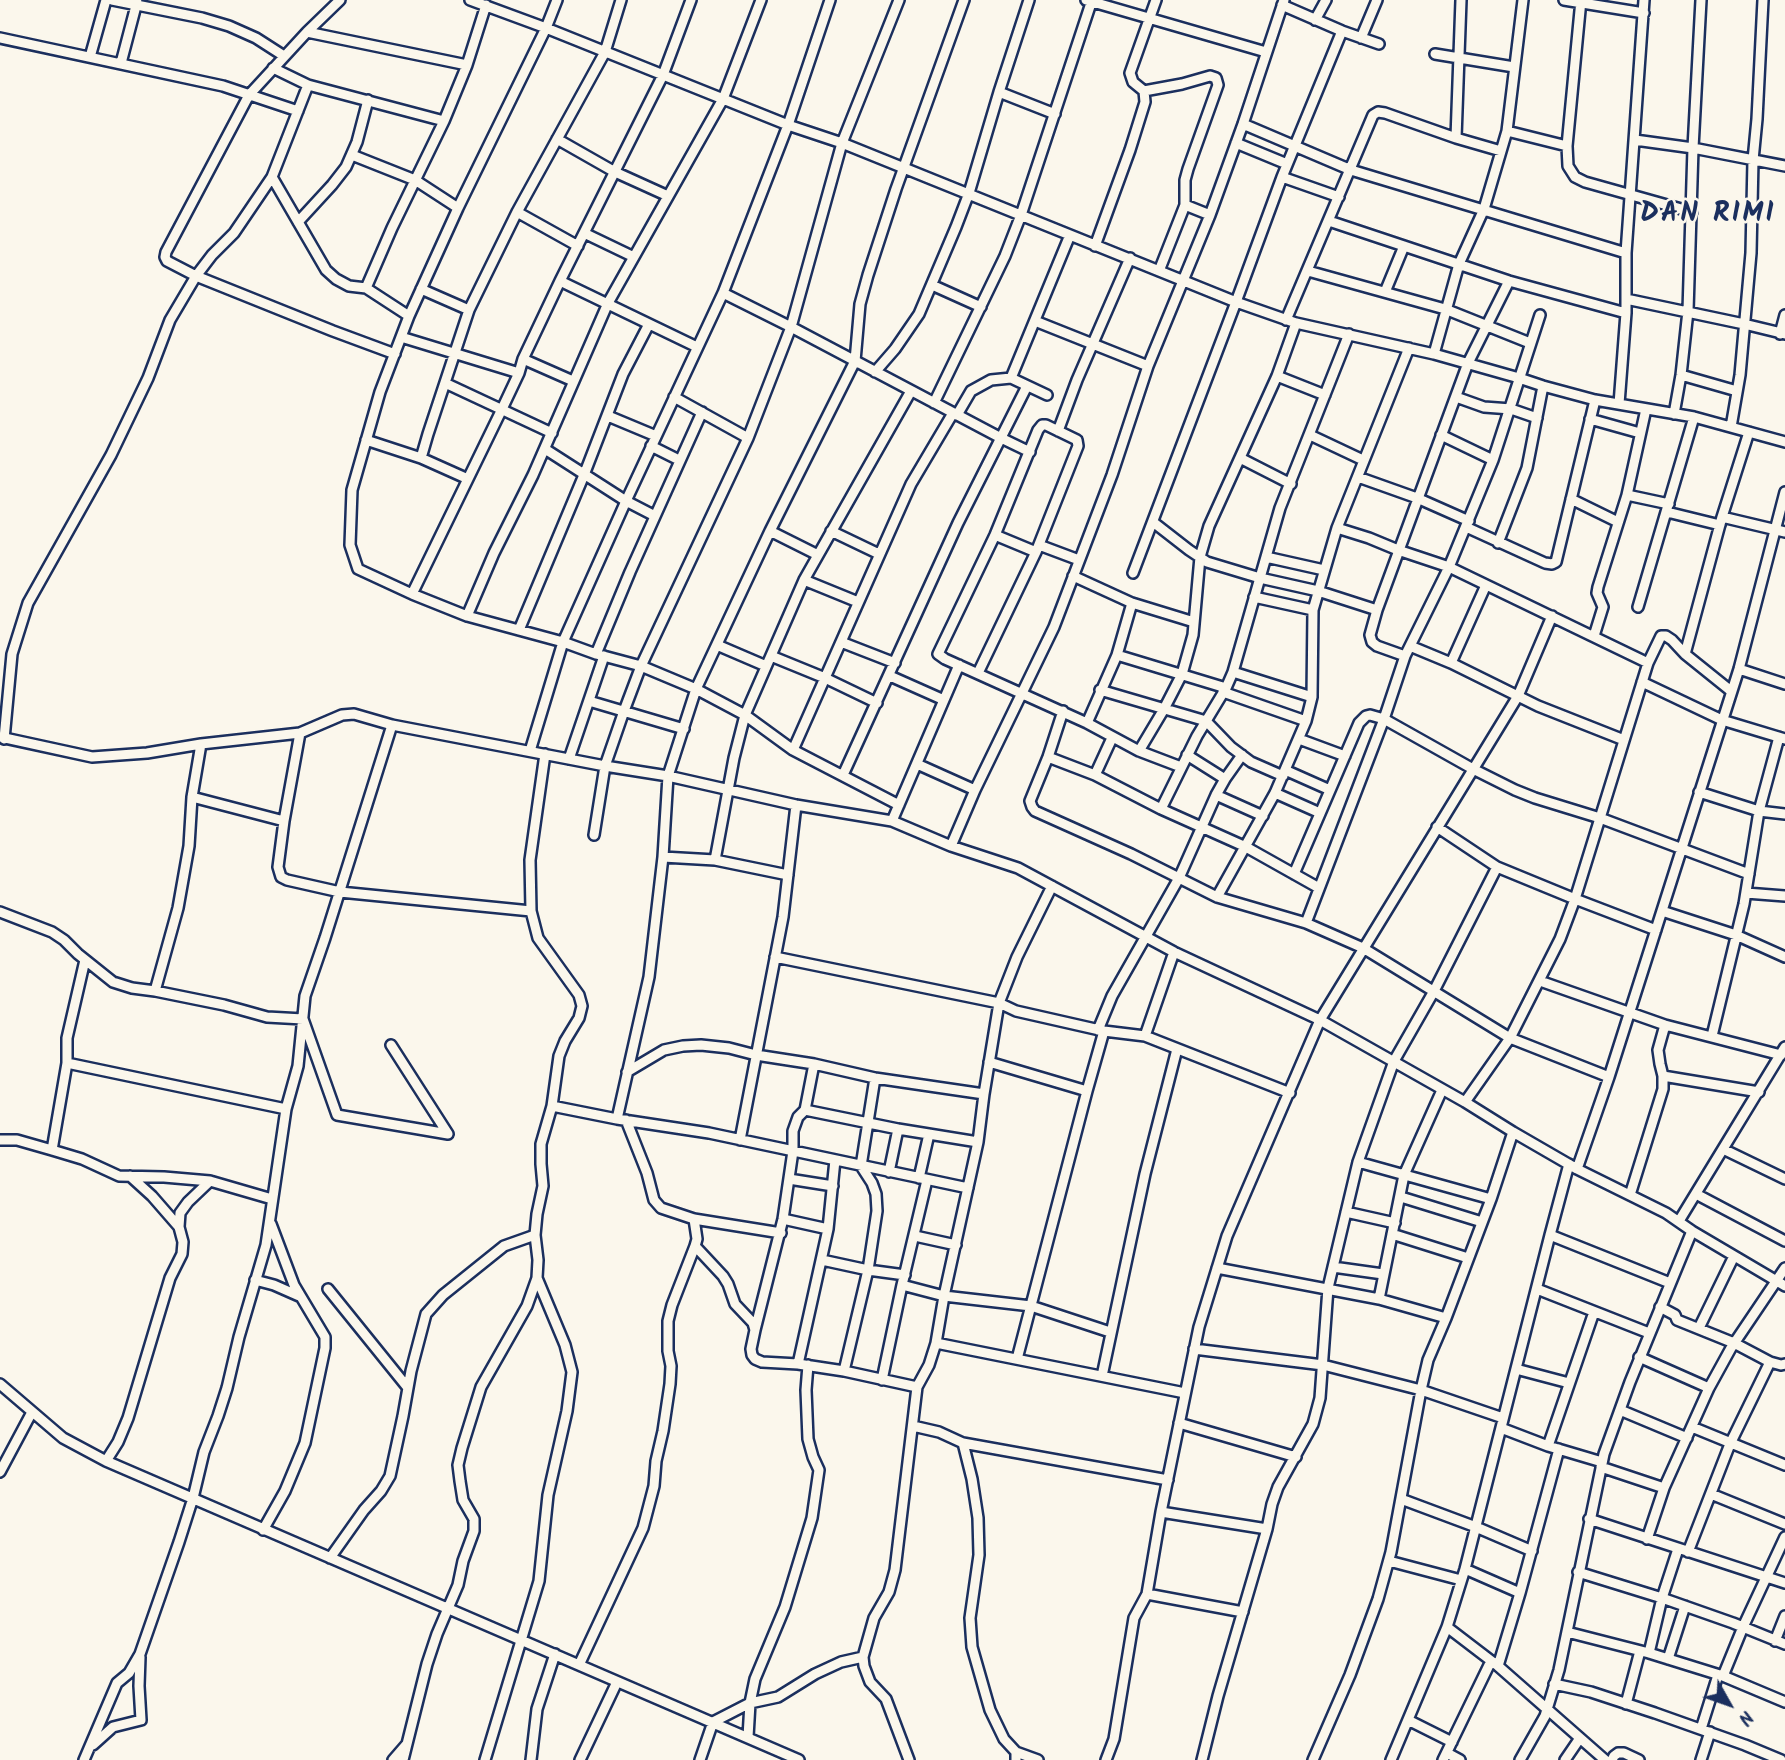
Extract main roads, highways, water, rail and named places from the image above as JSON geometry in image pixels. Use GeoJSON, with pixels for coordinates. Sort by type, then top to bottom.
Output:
{"type":"FeatureCollection","features":[{"type":"Feature","properties":{"kind":"district","name":"DAN RIMI"},"geometry":{"type":"Point","coordinates":[1708,216]}}]}
